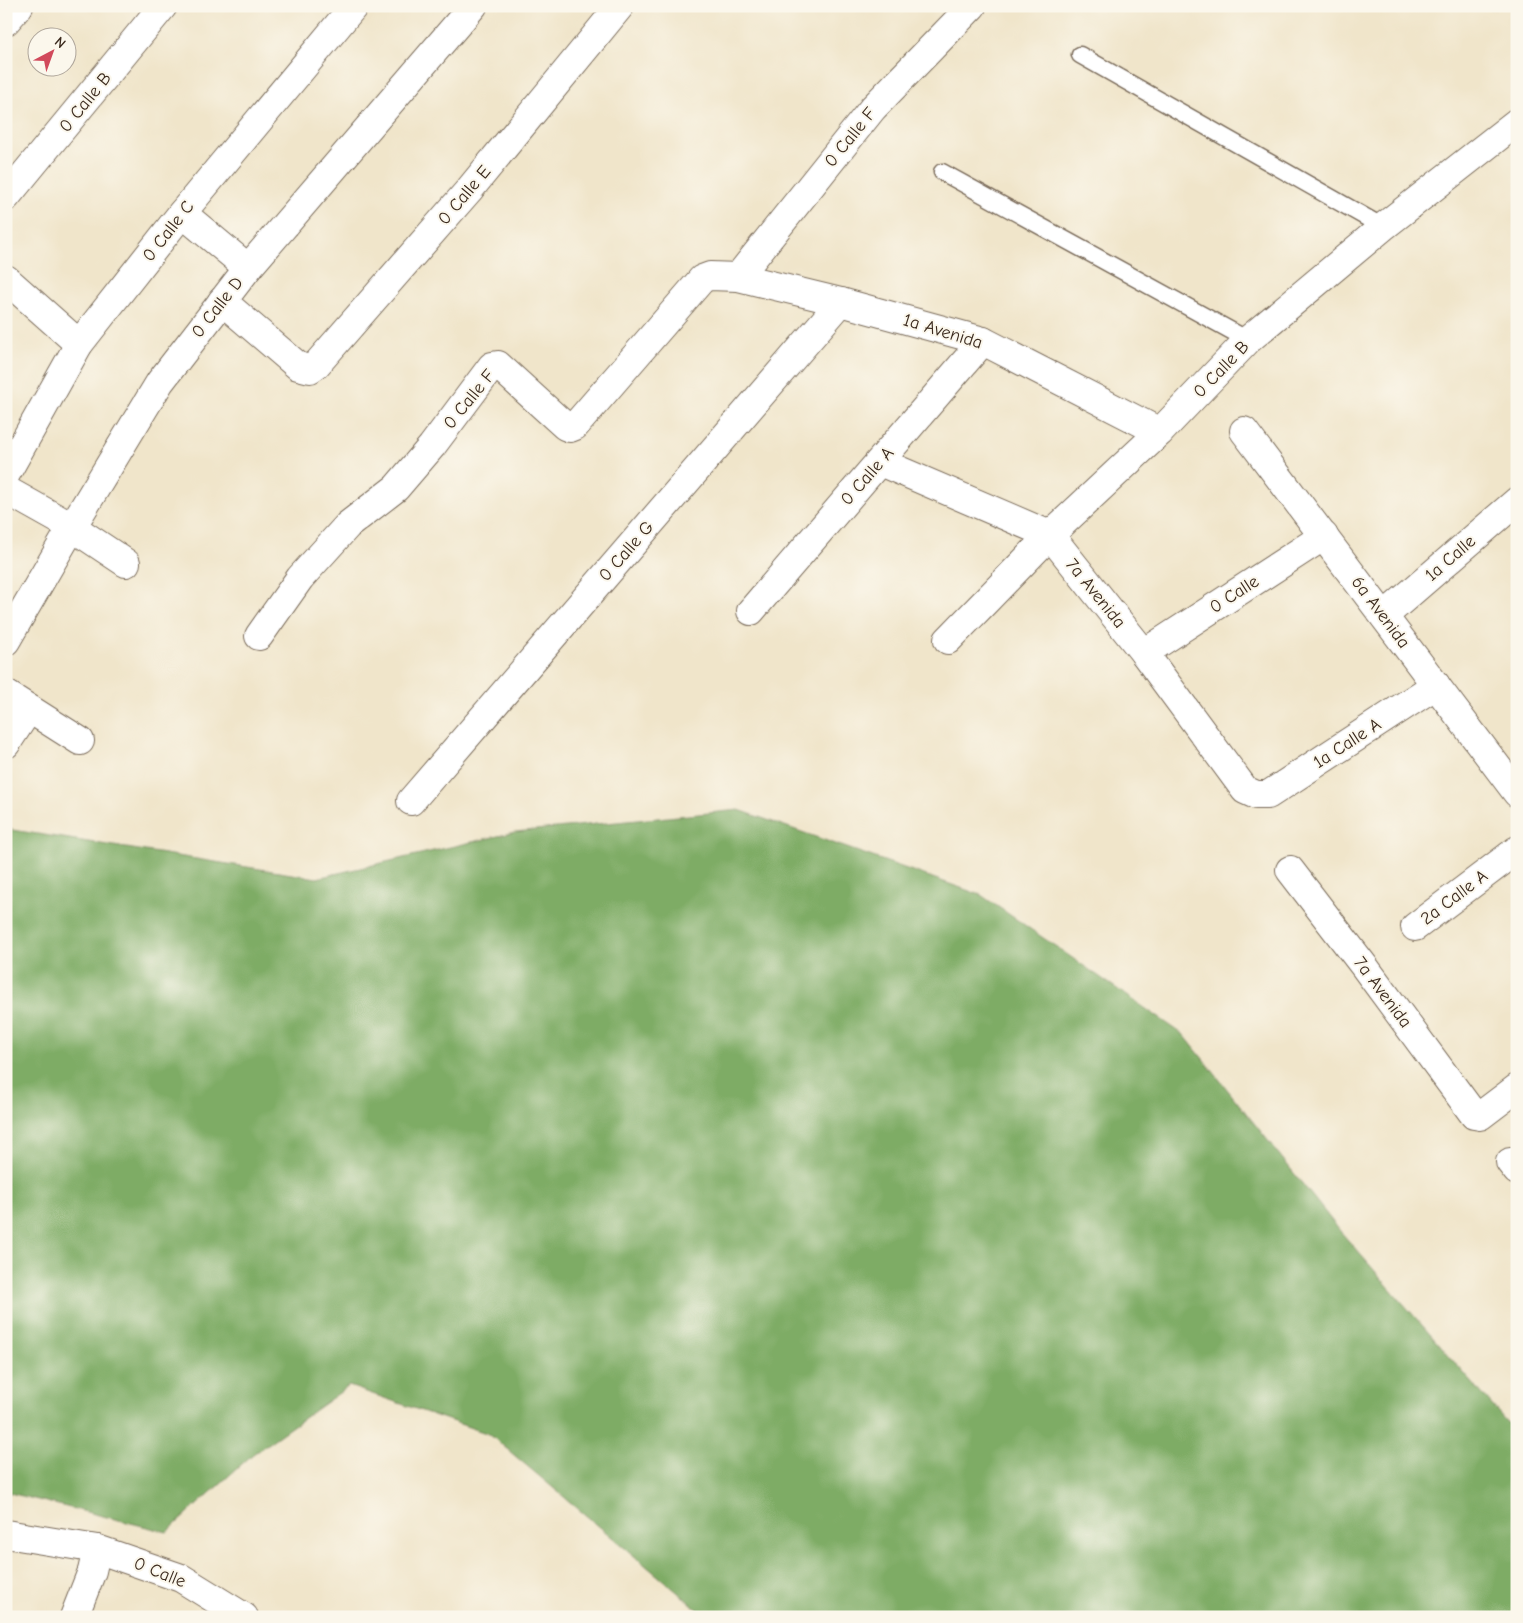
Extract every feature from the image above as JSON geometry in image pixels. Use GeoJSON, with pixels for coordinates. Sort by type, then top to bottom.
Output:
{"type":"FeatureCollection","features":[{"type":"Feature","properties":{"kind":"street"},"geometry":{"type":"LineString","coordinates":[[6,21],[18,6]]}},
{"type":"Feature","properties":{"kind":"street","name":"0 Calle B"},"geometry":{"type":"LineString","coordinates":[[6,197],[163,6]]}},
{"type":"Feature","properties":{"kind":"street","name":"0 Calle C"},"geometry":{"type":"LineString","coordinates":[[6,474],[80,344],[182,213],[354,6]]}},
{"type":"Feature","properties":{"kind":"street","name":"0 Calle D"},"geometry":{"type":"LineString","coordinates":[[6,641],[160,382],[248,268],[473,6]]}},
{"type":"Feature","properties":{"kind":"street","name":"0 Calle E"},"geometry":{"type":"LineString","coordinates":[[222,301],[298,366],[310,369],[317,364],[469,190],[620,6]]}},
{"type":"Feature","properties":{"kind":"street","name":"0 Calle F"},"geometry":{"type":"LineString","coordinates":[[738,277],[873,108],[972,6]]}},
{"type":"Feature","properties":{"kind":"street","name":"0 Calle B"},"geometry":{"type":"LineString","coordinates":[[948,640],[1050,535],[1160,432],[1248,340],[1383,227],[1517,122]]}},
{"type":"Feature","properties":{"kind":"street"},"geometry":{"type":"LineString","coordinates":[[182,213],[248,268]]}},
{"type":"Feature","properties":{"kind":"street","name":"0 Calle F"},"geometry":{"type":"LineString","coordinates":[[259,636],[300,578],[348,525],[396,488],[432,446],[492,366],[498,366],[566,426],[570,428],[575,426],[702,279],[710,276]]}},
{"type":"Feature","properties":{"kind":"street","name":"1a Avenida"},"geometry":{"type":"LineString","coordinates":[[710,276],[738,277],[841,302],[983,341],[1160,432]]}},
{"type":"Feature","properties":{"kind":"street"},"geometry":{"type":"LineString","coordinates":[[6,279],[80,344]]}},
{"type":"Feature","properties":{"kind":"street","name":"0 Calle G"},"geometry":{"type":"LineString","coordinates":[[411,801],[841,302]]}},
{"type":"Feature","properties":{"kind":"street","name":"0 Calle A"},"geometry":{"type":"LineString","coordinates":[[751,611],[983,341]]}},
{"type":"Feature","properties":{"kind":"street","name":"6a Avenida"},"geometry":{"type":"LineString","coordinates":[[1244,431],[1436,685],[1513,780]]}},
{"type":"Feature","properties":{"kind":"street","name":"7a Avenida"},"geometry":{"type":"LineString","coordinates":[[880,462],[1050,535],[1144,653],[1245,790],[1256,795]]}},
{"type":"Feature","properties":{"kind":"street"},"geometry":{"type":"LineString","coordinates":[[6,490],[72,528],[126,563]]}},
{"type":"Feature","properties":{"kind":"street","name":"1a Calle"},"geometry":{"type":"LineString","coordinates":[[1384,616],[1517,501]]}},
{"type":"Feature","properties":{"kind":"street","name":"0 Calle"},"geometry":{"type":"LineString","coordinates":[[1144,653],[1324,536]]}},
{"type":"Feature","properties":{"kind":"street","name":"1a Calle A"},"geometry":{"type":"LineString","coordinates":[[1256,795],[1268,794],[1436,685]]}},
{"type":"Feature","properties":{"kind":"street"},"geometry":{"type":"LineString","coordinates":[[6,694],[80,741]]}},
{"type":"Feature","properties":{"kind":"street"},"geometry":{"type":"LineString","coordinates":[[6,744],[29,709]]}},
{"type":"Feature","properties":{"kind":"street","name":"2a Calle A"},"geometry":{"type":"LineString","coordinates":[[1415,927],[1517,850]]}},
{"type":"Feature","properties":{"kind":"street","name":"7a Avenida"},"geometry":{"type":"LineString","coordinates":[[1290,870],[1364,966],[1474,1115],[1480,1116],[1517,1088]]}},
{"type":"Feature","properties":{"kind":"street","name":"0 Calle"},"geometry":{"type":"LineString","coordinates":[[6,1534],[97,1549],[181,1578],[244,1617]]}},
{"type":"Feature","properties":{"kind":"street"},"geometry":{"type":"LineString","coordinates":[[74,1617],[92,1571],[97,1549]]}},
{"type":"Feature","properties":{"kind":"lane"},"geometry":{"type":"LineString","coordinates":[[1080,55],[1383,227]]}},
{"type":"Feature","properties":{"kind":"lane"},"geometry":{"type":"LineString","coordinates":[[942,172],[1248,340]]}},
{"type":"Feature","properties":{"kind":"green space"},"geometry":{"type":"Polygon","coordinates":[[[739,810],[981,895],[1184,1035],[1340,1231],[1517,1434],[1517,1617],[707,1617],[489,1434],[349,1386],[253,1454],[167,1532],[6,1492],[6,829],[317,878],[515,832],[739,810]]]}}]}
